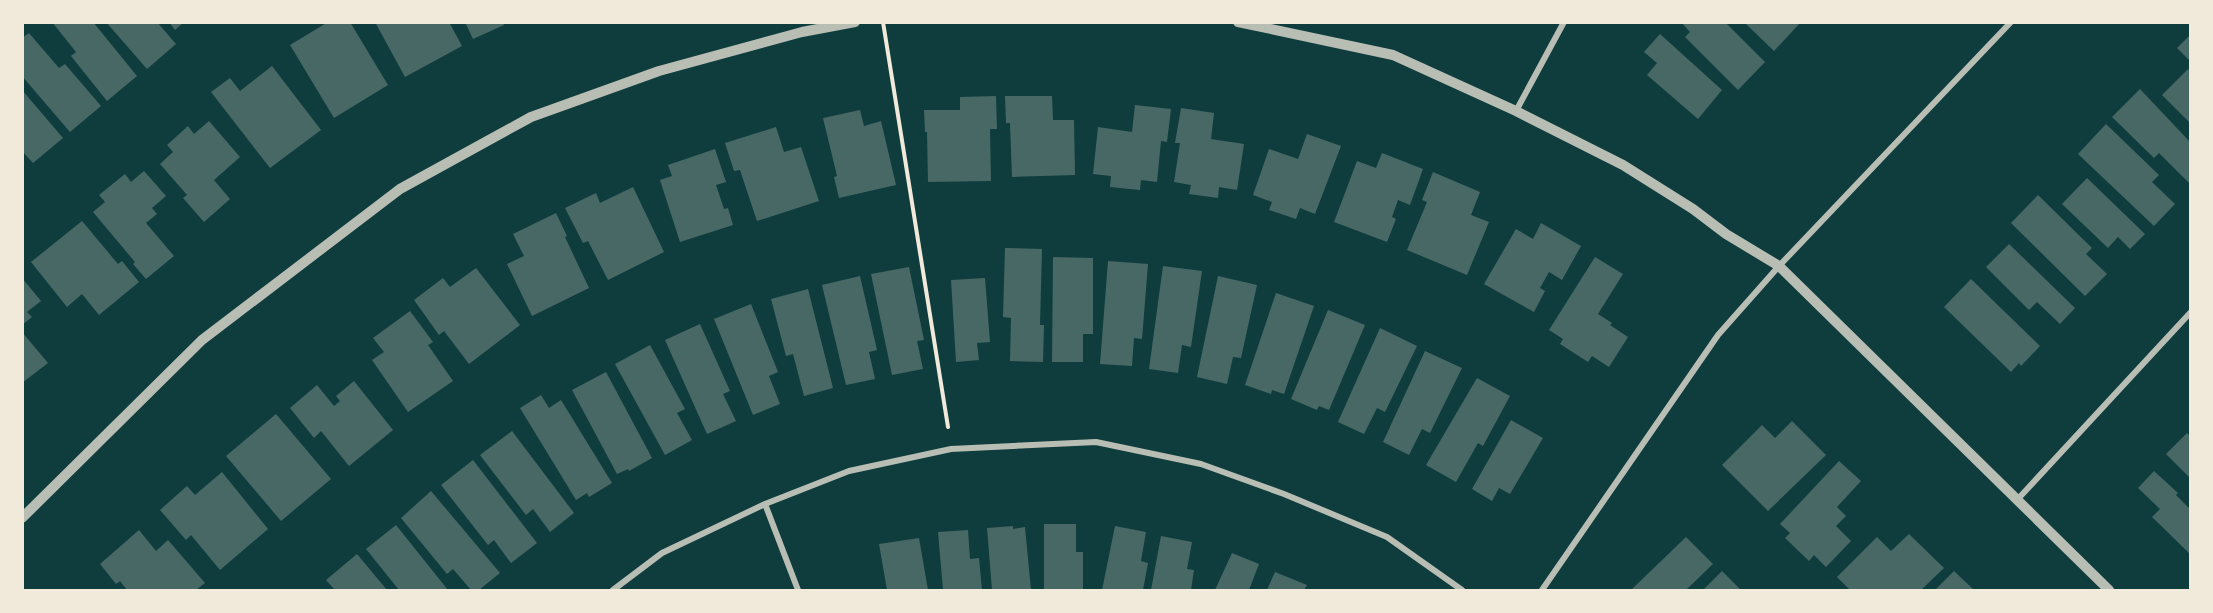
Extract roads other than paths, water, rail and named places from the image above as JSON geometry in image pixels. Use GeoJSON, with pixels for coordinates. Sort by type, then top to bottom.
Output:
{"type":"FeatureCollection","features":[{"type":"Feature","properties":{"kind":"street"},"geometry":{"type":"LineString","coordinates":[[22,518],[202,340],[400,189],[531,117],[659,71],[802,32],[855,22]]}},
{"type":"Feature","properties":{"kind":"street"},"geometry":{"type":"LineString","coordinates":[[1238,22],[1393,55],[1516,111],[1623,165],[1693,209],[1726,234],[1779,266],[2109,591]]}},
{"type":"Feature","properties":{"kind":"street"},"geometry":{"type":"LineString","coordinates":[[1516,111],[1564,22]]}},
{"type":"Feature","properties":{"kind":"street"},"geometry":{"type":"LineString","coordinates":[[1542,591],[1718,335],[1779,266],[2011,22]]}},
{"type":"Feature","properties":{"kind":"street"},"geometry":{"type":"LineString","coordinates":[[2017,500],[2190,313]]}},
{"type":"Feature","properties":{"kind":"street"},"geometry":{"type":"LineString","coordinates":[[613,591],[662,553],[765,504],[849,471],[951,449],[1096,442],[1201,464],[1284,494],[1387,537],[1462,591]]}},
{"type":"Feature","properties":{"kind":"street"},"geometry":{"type":"LineString","coordinates":[[765,504],[798,591]]}}]}
